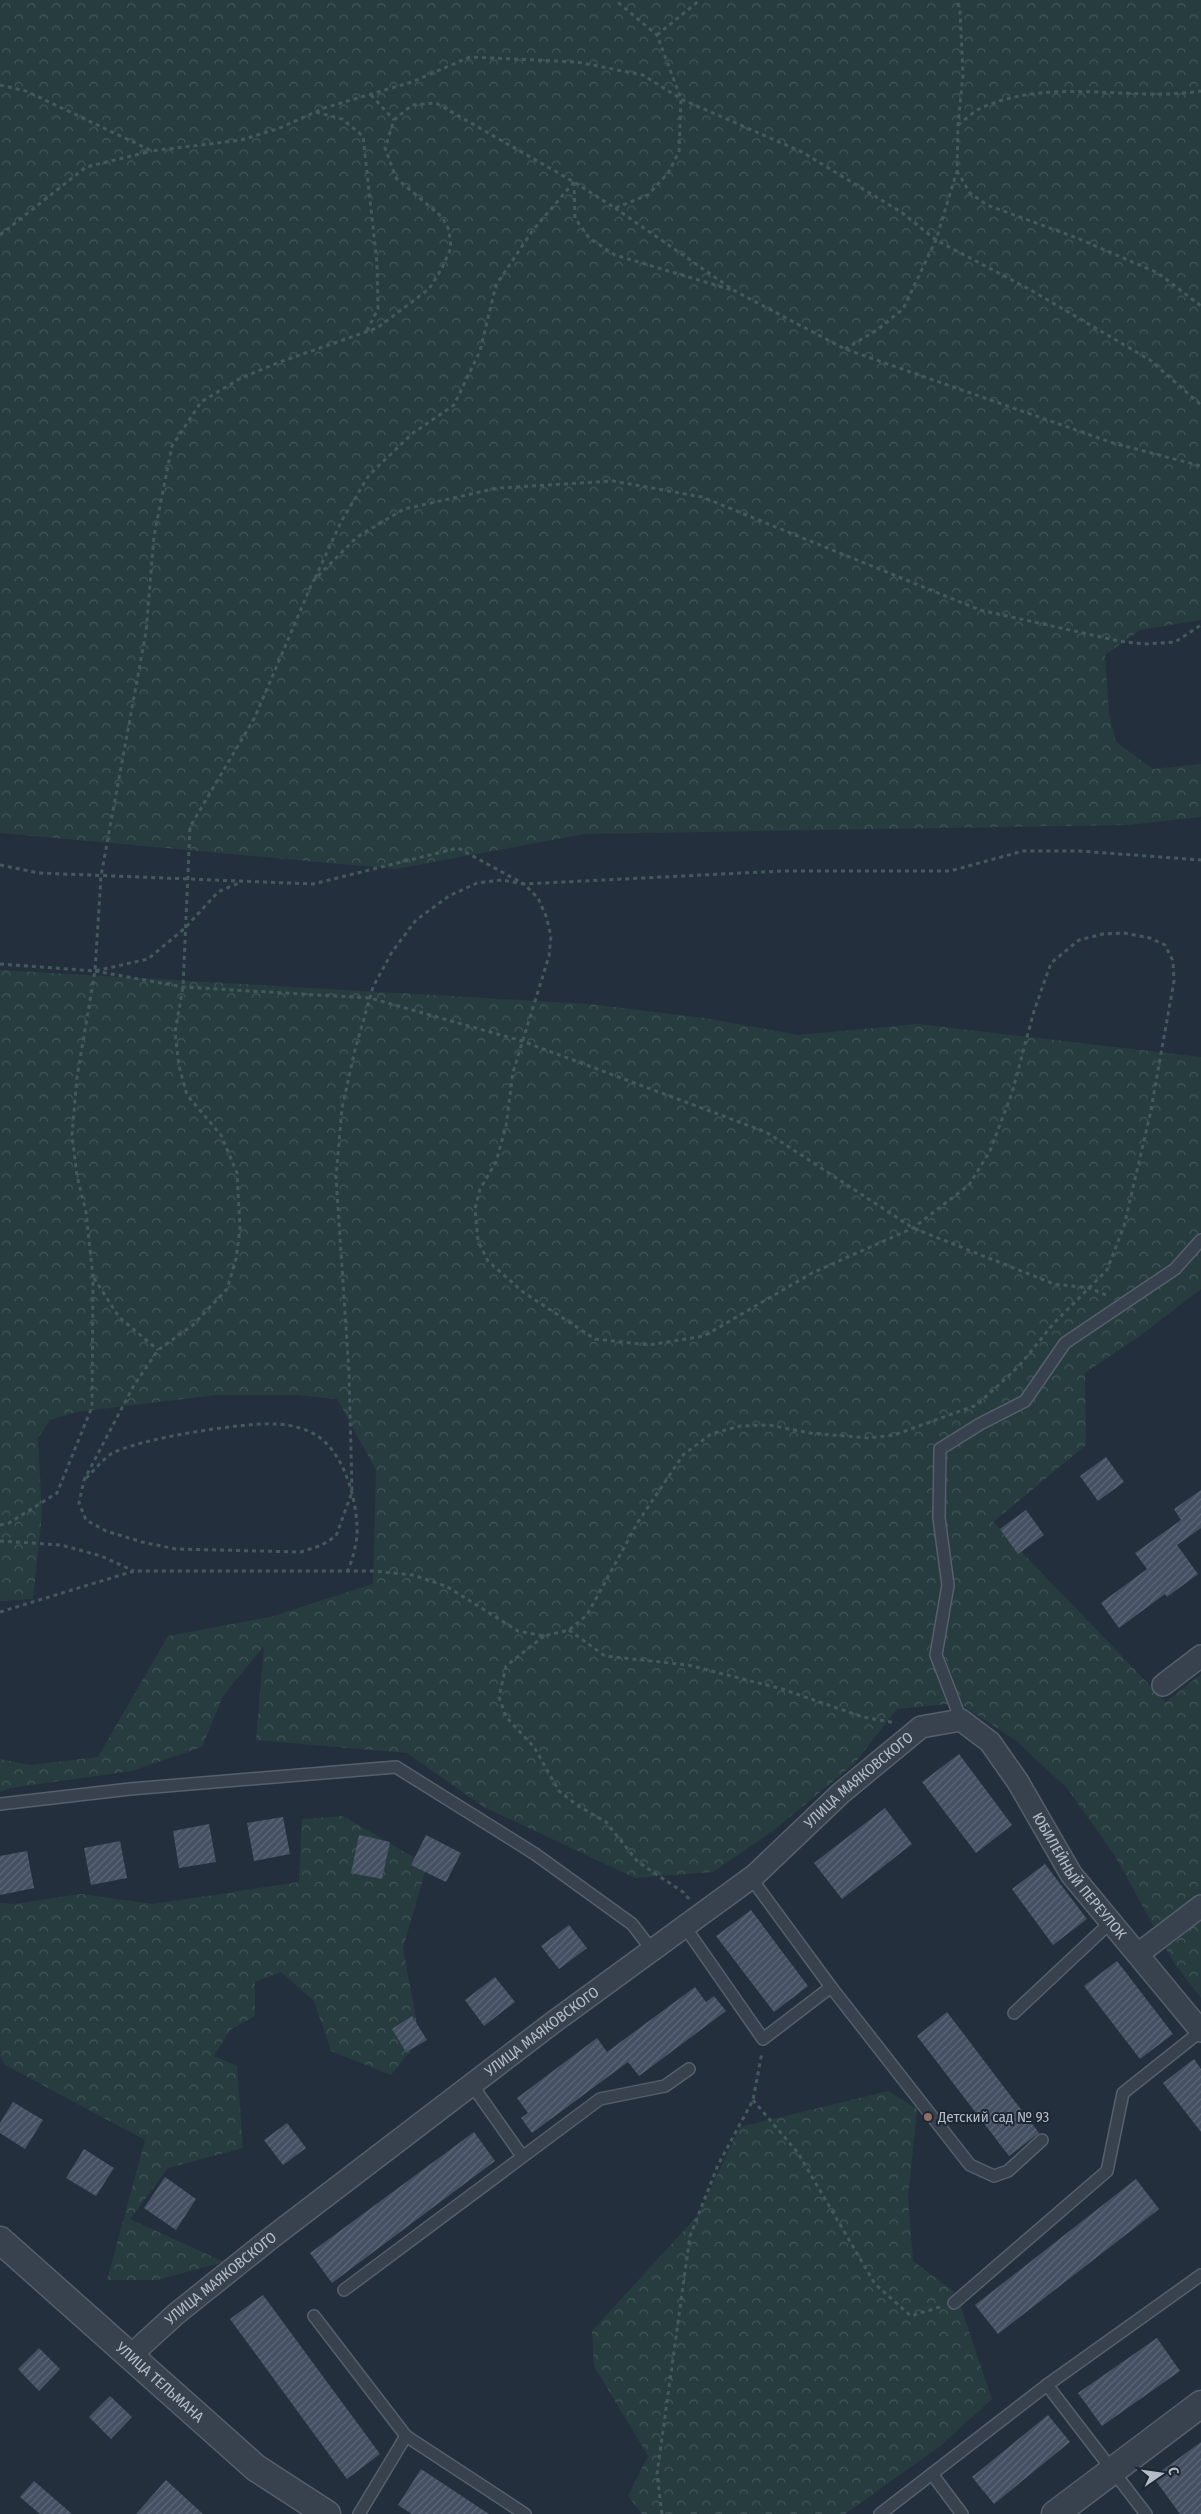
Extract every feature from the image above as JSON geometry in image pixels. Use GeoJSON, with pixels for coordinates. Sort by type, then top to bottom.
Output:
{"type":"FeatureCollection","features":[{"type":"Feature","properties":{"kind":"street"},"geometry":{"type":"LineString","coordinates":[[1163,1685],[1201,1656]]}},
{"type":"Feature","properties":{"kind":"street","name":"УЛИЦА МАЯКОВСКОГО"},"geometry":{"type":"LineString","coordinates":[[129,2357],[176,2314],[271,2238],[652,1950],[751,1878],[841,1793],[921,1727],[961,1720]]}},
{"type":"Feature","properties":{"kind":"street","name":"ЮБИЛЕЙНЫЙ ПЕРЕУЛОК"},"geometry":{"type":"LineString","coordinates":[[961,1720],[990,1742],[1018,1782],[1071,1874],[1201,2031]]}},
{"type":"Feature","properties":{"kind":"street"},"geometry":{"type":"LineString","coordinates":[[1138,1954],[1201,1906]]}},
{"type":"Feature","properties":{"kind":"street","name":"УЛИЦА ТЕЛЬМАНА"},"geometry":{"type":"LineString","coordinates":[[0,2240],[129,2357],[256,2468],[326,2514]]}},
{"type":"Feature","properties":{"kind":"street"},"geometry":{"type":"LineString","coordinates":[[1055,2514],[1201,2404]]}},
{"type":"Feature","properties":{"kind":"lane"},"geometry":{"type":"LineString","coordinates":[[961,1720],[936,1655],[948,1585],[939,1518],[940,1449],[980,1424],[1025,1401],[1065,1343],[1175,1269],[1201,1240]]}},
{"type":"Feature","properties":{"kind":"lane"},"geometry":{"type":"LineString","coordinates":[[0,1804],[130,1789],[396,1766],[543,1860],[632,1924],[652,1950]]}},
{"type":"Feature","properties":{"kind":"lane"},"geometry":{"type":"LineString","coordinates":[[751,1878],[831,1987],[970,2165],[994,2176],[1008,2171],[1042,2140]]}},
{"type":"Feature","properties":{"kind":"lane"},"geometry":{"type":"LineString","coordinates":[[693,1920],[763,2039],[831,1987]]}},
{"type":"Feature","properties":{"kind":"lane"},"geometry":{"type":"LineString","coordinates":[[1014,2013],[1111,1922]]}},
{"type":"Feature","properties":{"kind":"lane"},"geometry":{"type":"LineString","coordinates":[[954,2302],[1107,2171],[1123,2093],[1201,2031]]}},
{"type":"Feature","properties":{"kind":"lane"},"geometry":{"type":"LineString","coordinates":[[344,2290],[600,2099],[665,2086],[690,2069]]}},
{"type":"Feature","properties":{"kind":"lane"},"geometry":{"type":"LineString","coordinates":[[472,2085],[522,2156]]}},
{"type":"Feature","properties":{"kind":"lane"},"geometry":{"type":"LineString","coordinates":[[880,2514],[1047,2385],[1201,2275]]}},
{"type":"Feature","properties":{"kind":"lane"},"geometry":{"type":"LineString","coordinates":[[314,2316],[406,2436],[526,2514]]}},
{"type":"Feature","properties":{"kind":"lane"},"geometry":{"type":"LineString","coordinates":[[1047,2385],[1146,2514]]}},
{"type":"Feature","properties":{"kind":"lane"},"geometry":{"type":"LineString","coordinates":[[359,2514],[406,2436]]}},
{"type":"Feature","properties":{"kind":"lane"},"geometry":{"type":"LineString","coordinates":[[932,2474],[962,2514]]}},
{"type":"Feature","properties":{"kind":"path"},"geometry":{"type":"LineString","coordinates":[[615,0],[657,35],[681,99],[679,152],[668,173],[648,195],[615,208]]}},
{"type":"Feature","properties":{"kind":"path"},"geometry":{"type":"LineString","coordinates":[[657,35],[700,0]]}},
{"type":"Feature","properties":{"kind":"path"},"geometry":{"type":"LineString","coordinates":[[845,349],[876,330],[903,309],[936,240],[957,171],[958,125],[963,75],[960,10],[957,0]]}},
{"type":"Feature","properties":{"kind":"path"},"geometry":{"type":"LineString","coordinates":[[0,235],[86,167],[152,151],[241,140],[280,128],[316,112],[412,82],[470,57],[577,62],[643,75],[681,99],[802,152],[901,212],[936,240],[1028,289],[1150,360],[1201,405]]}},
{"type":"Feature","properties":{"kind":"path"},"geometry":{"type":"LineString","coordinates":[[0,85],[26,91],[152,151]]}},
{"type":"Feature","properties":{"kind":"path"},"geometry":{"type":"LineString","coordinates":[[958,125],[982,107],[1016,98],[1069,90],[1149,94],[1181,94],[1201,91]]}},
{"type":"Feature","properties":{"kind":"path"},"geometry":{"type":"LineString","coordinates":[[372,95],[394,120]]}},
{"type":"Feature","properties":{"kind":"path"},"geometry":{"type":"LineString","coordinates":[[0,1525],[9,1523],[56,1493],[92,1407],[94,1277],[86,1212],[77,1176],[72,1135],[78,1077],[95,970],[101,876],[146,632],[154,536],[172,446],[201,402],[225,388],[280,362],[377,328],[429,289],[442,268],[451,248],[450,230],[442,217],[396,178],[385,148],[394,120],[412,105],[436,103],[574,182],[735,291],[845,349],[1113,443],[1201,466]]}},
{"type":"Feature","properties":{"kind":"path"},"geometry":{"type":"LineString","coordinates":[[316,112],[342,119],[364,136],[377,263],[378,309],[366,333]]}},
{"type":"Feature","properties":{"kind":"path"},"geometry":{"type":"LineString","coordinates":[[957,171],[970,193],[987,205],[1077,238],[1158,273],[1201,306]]}},
{"type":"Feature","properties":{"kind":"path"},"geometry":{"type":"LineString","coordinates":[[574,182],[575,218],[589,238],[615,255],[735,291]]}},
{"type":"Feature","properties":{"kind":"path"},"geometry":{"type":"LineString","coordinates":[[84,1480],[111,1454],[137,1445],[236,1426],[275,1424],[309,1431],[335,1452],[352,1492],[336,1536],[322,1545],[301,1552],[176,1548],[124,1537],[106,1531],[86,1520],[79,1503],[84,1480],[133,1387],[158,1350],[193,1325],[226,1289],[236,1259],[240,1229],[237,1173],[221,1136],[187,1095],[179,1066],[175,1032],[183,987],[190,827],[255,717],[313,581],[342,520],[369,475],[413,433],[454,405],[480,350],[496,285],[533,230],[574,182]]}},
{"type":"Feature","properties":{"kind":"path"},"geometry":{"type":"LineString","coordinates":[[313,581],[357,537],[404,509],[498,488],[613,481],[702,497],[980,610],[1119,641],[1144,644],[1175,642],[1201,625]]}},
{"type":"Feature","properties":{"kind":"path"},"geometry":{"type":"LineString","coordinates":[[0,865],[39,873],[313,884],[458,848],[524,884],[538,898],[546,916],[551,936],[549,956],[512,1072],[506,1126],[496,1162],[480,1189],[475,1209],[478,1241],[488,1261],[523,1292],[595,1338],[649,1345],[704,1336],[812,1273],[913,1228],[969,1185],[990,1151],[1012,1093],[1034,1011],[1051,963],[1078,940],[1103,934],[1124,933],[1150,938],[1165,945],[1172,961],[1174,981],[1150,1115],[1124,1226],[1107,1270],[1054,1323],[1019,1366],[977,1405],[894,1436],[869,1438],[810,1433],[769,1425],[740,1426],[711,1434],[683,1456],[638,1522],[587,1615],[569,1630],[544,1636],[518,1631],[446,1586],[413,1575],[374,1572],[134,1571],[0,1612]]}},
{"type":"Feature","properties":{"kind":"path"},"geometry":{"type":"LineString","coordinates":[[347,1573],[354,1556],[357,1525],[352,1492],[349,1372],[336,1177],[342,1108],[355,1050],[370,998],[392,952],[416,920],[449,896],[477,883],[502,880],[524,884],[782,871],[950,871],[1023,851],[1079,851],[1201,860]]}},
{"type":"Feature","properties":{"kind":"path"},"geometry":{"type":"LineString","coordinates":[[95,970],[148,959],[185,928],[218,892],[242,881]]}},
{"type":"Feature","properties":{"kind":"path"},"geometry":{"type":"LineString","coordinates":[[0,964],[95,970],[183,987],[370,998],[522,1041],[766,1132],[913,1228],[1054,1284],[1089,1288],[1112,1297]]}},
{"type":"Feature","properties":{"kind":"path"},"geometry":{"type":"LineString","coordinates":[[94,1277],[118,1317],[158,1350]]}},
{"type":"Feature","properties":{"kind":"path"},"geometry":{"type":"LineString","coordinates":[[0,1541],[61,1545],[101,1556],[134,1571]]}},
{"type":"Feature","properties":{"kind":"path"},"geometry":{"type":"LineString","coordinates":[[569,1630],[606,1656],[688,1665],[782,1689],[863,1717],[921,1727]]}},
{"type":"Feature","properties":{"kind":"path"},"geometry":{"type":"LineString","coordinates":[[544,1636],[506,1666],[498,1696],[506,1717],[534,1747],[559,1791],[606,1822],[638,1862],[683,1892],[693,1920]]}},
{"type":"Feature","properties":{"kind":"path"},"geometry":{"type":"LineString","coordinates":[[662,2514],[657,2474],[690,2236],[718,2165],[753,2100],[763,2039]]}},
{"type":"Feature","properties":{"kind":"path"},"geometry":{"type":"LineString","coordinates":[[753,2100],[798,2153],[875,2284],[911,2316],[954,2302]]}},
{"type":"Feature","properties":{"kind":"green space"},"geometry":{"type":"Polygon","coordinates":[[[0,0],[1201,0],[1201,620],[1140,630],[1105,655],[1109,714],[1116,742],[1153,769],[1201,764],[1201,817],[1128,825],[584,834],[396,869],[0,833],[0,0]]]}},
{"type":"Feature","properties":{"kind":"green space"},"geometry":{"type":"Polygon","coordinates":[[[0,970],[589,1004],[704,1018],[798,1035],[918,1024],[1201,1057],[1201,1289],[1137,1338],[1085,1373],[1086,1445],[993,1522],[1166,1702],[1201,1674],[1201,1998],[1174,1963],[1115,1856],[1067,1788],[1015,1740],[959,1703],[897,1709],[854,1764],[774,1830],[713,1872],[635,1878],[484,1807],[407,1753],[256,1740],[264,1646],[223,1696],[202,1747],[132,1771],[10,1788],[0,1792],[0,1759],[30,1765],[98,1757],[168,1636],[270,1617],[373,1584],[376,1470],[337,1399],[296,1395],[216,1395],[76,1412],[50,1420],[38,1438],[42,1515],[33,1599],[0,1601],[0,970]]]}},
{"type":"Feature","properties":{"kind":"green space"},"geometry":{"type":"Polygon","coordinates":[[[343,1816],[427,1865],[403,1948],[420,2039],[391,2075],[331,2051],[314,2001],[281,1972],[255,1982],[255,2016],[230,2030],[214,2056],[237,2066],[243,2148],[168,2168],[130,2219],[224,2262],[157,2280],[107,2280],[145,2140],[5,2065],[0,2056],[0,1903],[14,1904],[81,1894],[153,1904],[299,1882],[302,1819],[343,1816]]]}},
{"type":"Feature","properties":{"kind":"green space"},"geometry":{"type":"Polygon","coordinates":[[[888,2091],[917,2109],[908,2198],[913,2261],[956,2293],[992,2399],[939,2447],[845,2514],[642,2514],[628,2496],[648,2456],[594,2366],[592,2331],[698,2215],[740,2127],[888,2091]]]}},
{"type":"Feature","properties":{"kind":"building"},"geometry":{"type":"Polygon","coordinates":[[[1106,1457],[1124,1482],[1098,1501],[1080,1476],[1106,1457]]]}},
{"type":"Feature","properties":{"kind":"building"},"geometry":{"type":"Polygon","coordinates":[[[1201,1490],[1201,1528],[1177,1545],[1198,1574],[1167,1597],[1165,1594],[1119,1628],[1101,1603],[1147,1569],[1135,1553],[1181,1520],[1174,1509],[1201,1490]]]}},
{"type":"Feature","properties":{"kind":"building"},"geometry":{"type":"Polygon","coordinates":[[[1026,1510],[1044,1535],[1018,1554],[1000,1529],[1026,1510]]]}},
{"type":"Feature","properties":{"kind":"building"},"geometry":{"type":"Polygon","coordinates":[[[959,1754],[1012,1825],[976,1853],[922,1782],[959,1754]]]}},
{"type":"Feature","properties":{"kind":"building"},"geometry":{"type":"Polygon","coordinates":[[[885,1808],[912,1844],[842,1899],[814,1863],[885,1808]]]}},
{"type":"Feature","properties":{"kind":"building"},"geometry":{"type":"Polygon","coordinates":[[[283,1817],[290,1854],[254,1861],[247,1823],[283,1817]]]}},
{"type":"Feature","properties":{"kind":"building"},"geometry":{"type":"Polygon","coordinates":[[[209,1824],[216,1862],[179,1868],[173,1831],[209,1824]]]}},
{"type":"Feature","properties":{"kind":"building"},"geometry":{"type":"Polygon","coordinates":[[[359,1835],[390,1842],[382,1879],[351,1873],[359,1835]]]}},
{"type":"Feature","properties":{"kind":"building"},"geometry":{"type":"Polygon","coordinates":[[[426,1835],[461,1853],[446,1882],[411,1865],[426,1835]]]}},
{"type":"Feature","properties":{"kind":"building"},"geometry":{"type":"Polygon","coordinates":[[[120,1841],[127,1878],[91,1885],[84,1848],[120,1841]]]}},
{"type":"Feature","properties":{"kind":"building"},"geometry":{"type":"Polygon","coordinates":[[[27,1851],[34,1888],[0,1895],[0,1856],[27,1851]]]}},
{"type":"Feature","properties":{"kind":"building"},"geometry":{"type":"Polygon","coordinates":[[[1045,1864],[1087,1919],[1053,1945],[1012,1889],[1045,1864]]]}},
{"type":"Feature","properties":{"kind":"building"},"geometry":{"type":"Polygon","coordinates":[[[751,1910],[808,1986],[774,2012],[716,1936],[751,1910]]]}},
{"type":"Feature","properties":{"kind":"building"},"geometry":{"type":"Polygon","coordinates":[[[569,1925],[587,1948],[559,1969],[541,1946],[569,1925]]]}},
{"type":"Feature","properties":{"kind":"building"},"geometry":{"type":"Polygon","coordinates":[[[1117,1961],[1173,2034],[1140,2059],[1084,1986],[1117,1961]]]}},
{"type":"Feature","properties":{"kind":"building"},"geometry":{"type":"Polygon","coordinates":[[[495,1977],[515,2002],[484,2026],[465,2000],[495,1977]]]}},
{"type":"Feature","properties":{"kind":"building"},"geometry":{"type":"Polygon","coordinates":[[[695,1987],[706,2002],[714,1996],[726,2011],[639,2076],[628,2062],[532,2133],[521,2118],[528,2113],[517,2098],[597,2038],[607,2052],[695,1987]]]}},
{"type":"Feature","properties":{"kind":"building"},"geometry":{"type":"Polygon","coordinates":[[[947,2012],[1039,2133],[1009,2156],[917,2036],[947,2012]]]}},
{"type":"Feature","properties":{"kind":"building"},"geometry":{"type":"Polygon","coordinates":[[[412,2016],[427,2040],[406,2052],[392,2029],[412,2016]]]}},
{"type":"Feature","properties":{"kind":"building"},"geometry":{"type":"Polygon","coordinates":[[[1194,2059],[1201,2069],[1201,2132],[1163,2083],[1194,2059]]]}},
{"type":"Feature","properties":{"kind":"building"},"geometry":{"type":"Polygon","coordinates":[[[13,2102],[43,2120],[25,2149],[0,2133],[0,2123],[13,2102]]]}},
{"type":"Feature","properties":{"kind":"building"},"geometry":{"type":"Polygon","coordinates":[[[287,2123],[306,2148],[283,2165],[264,2140],[287,2123]]]}},
{"type":"Feature","properties":{"kind":"building"},"geometry":{"type":"Polygon","coordinates":[[[474,2132],[495,2161],[332,2283],[310,2253],[474,2132]]]}},
{"type":"Feature","properties":{"kind":"building"},"geometry":{"type":"Polygon","coordinates":[[[84,2149],[114,2168],[96,2196],[66,2178],[84,2149]]]}},
{"type":"Feature","properties":{"kind":"building"},"geometry":{"type":"Polygon","coordinates":[[[165,2177],[196,2199],[176,2230],[144,2208],[165,2177]]]}},
{"type":"Feature","properties":{"kind":"building"},"geometry":{"type":"Polygon","coordinates":[[[1136,2179],[1159,2209],[998,2334],[975,2305],[1136,2179]]]}},
{"type":"Feature","properties":{"kind":"building"},"geometry":{"type":"Polygon","coordinates":[[[263,2295],[380,2454],[347,2479],[230,2319],[263,2295]]]}},
{"type":"Feature","properties":{"kind":"building"},"geometry":{"type":"Polygon","coordinates":[[[1157,2338],[1180,2371],[1102,2426],[1078,2393],[1157,2338]]]}},
{"type":"Feature","properties":{"kind":"building"},"geometry":{"type":"Polygon","coordinates":[[[39,2348],[60,2369],[39,2391],[18,2369],[39,2348]]]}},
{"type":"Feature","properties":{"kind":"building"},"geometry":{"type":"Polygon","coordinates":[[[110,2396],[132,2417],[111,2439],[89,2417],[110,2396]]]}},
{"type":"Feature","properties":{"kind":"building"},"geometry":{"type":"Polygon","coordinates":[[[1048,2415],[1070,2442],[994,2504],[972,2477],[1048,2415]]]}},
{"type":"Feature","properties":{"kind":"building"},"geometry":{"type":"Polygon","coordinates":[[[1201,2442],[1201,2514],[1180,2514],[1153,2477],[1201,2442]]]}},
{"type":"Feature","properties":{"kind":"building"},"geometry":{"type":"Polygon","coordinates":[[[421,2469],[489,2514],[412,2514],[398,2505],[421,2469]]]}},
{"type":"Feature","properties":{"kind":"building"},"geometry":{"type":"Polygon","coordinates":[[[166,2480],[203,2514],[136,2514],[166,2480]]]}},
{"type":"Feature","properties":{"kind":"building"},"geometry":{"type":"Polygon","coordinates":[[[34,2481],[72,2514],[40,2514],[20,2497],[34,2481]]]}},
{"type":"Feature","properties":{"kind":"place","name":"Детский сад № 93"},"geometry":{"type":"Point","coordinates":[928,2117]}}]}
